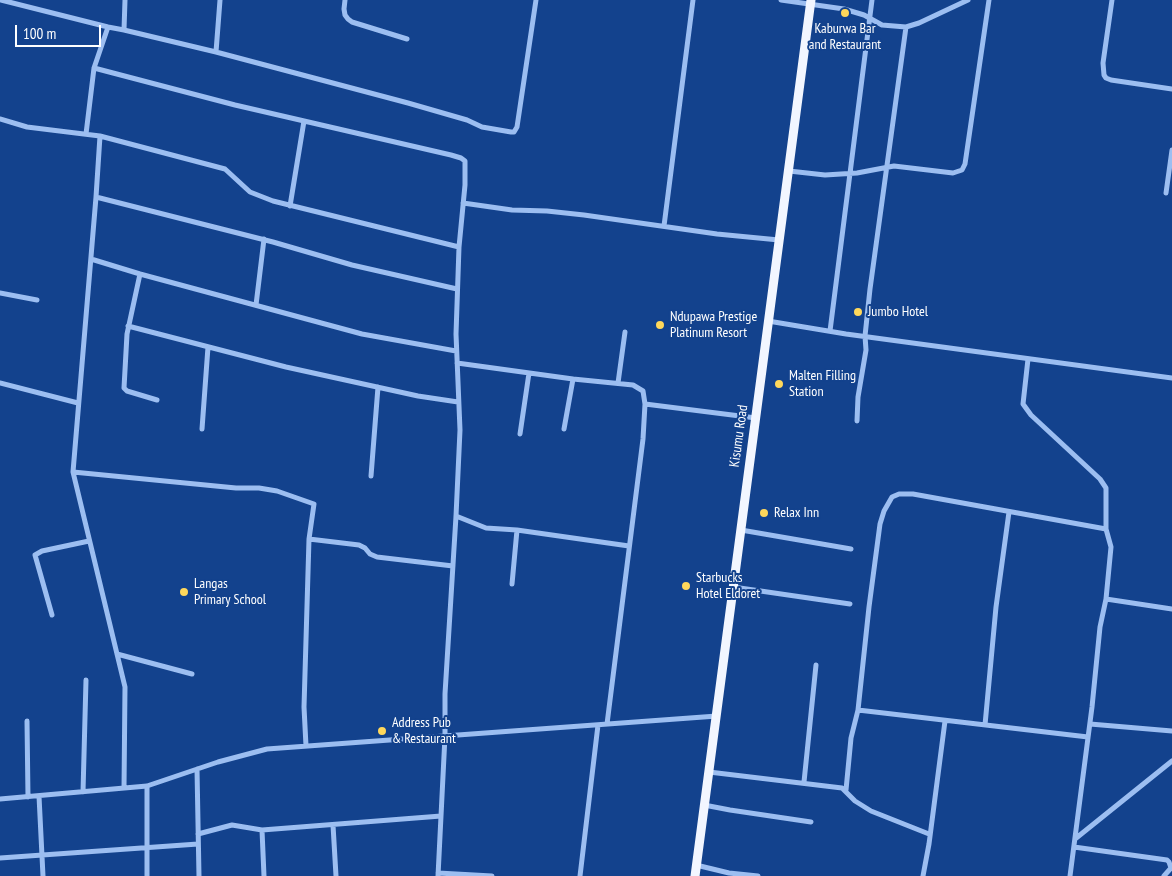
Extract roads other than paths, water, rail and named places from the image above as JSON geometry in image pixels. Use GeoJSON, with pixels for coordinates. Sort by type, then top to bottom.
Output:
{"type":"FeatureCollection","features":[{"type":"Feature","properties":{"kind":"highway","name":"Kisumu Road"},"geometry":{"type":"LineString","coordinates":[[695,876],[811,2]]}},
{"type":"Feature","properties":{"kind":"street"},"geometry":{"type":"LineString","coordinates":[[2,0],[216,52],[408,103],[467,120],[482,127],[514,132],[518,127],[536,0]]}},
{"type":"Feature","properties":{"kind":"street"},"geometry":{"type":"LineString","coordinates":[[124,30],[125,0]]}},
{"type":"Feature","properties":{"kind":"street"},"geometry":{"type":"LineString","coordinates":[[216,52],[220,0]]}},
{"type":"Feature","properties":{"kind":"street"},"geometry":{"type":"LineString","coordinates":[[345,0],[344,15],[348,19],[407,38]]}},
{"type":"Feature","properties":{"kind":"street"},"geometry":{"type":"LineString","coordinates":[[664,226],[693,0]]}},
{"type":"Feature","properties":{"kind":"street"},"geometry":{"type":"LineString","coordinates":[[781,0],[811,2],[844,9],[882,25],[906,27],[919,23],[968,0]]}},
{"type":"Feature","properties":{"kind":"street"},"geometry":{"type":"LineString","coordinates":[[830,331],[872,0]]}},
{"type":"Feature","properties":{"kind":"street"},"geometry":{"type":"LineString","coordinates":[[788,171],[818,175],[900,166],[953,173],[959,172],[964,168],[988,0]]}},
{"type":"Feature","properties":{"kind":"street"},"geometry":{"type":"LineString","coordinates":[[1112,0],[1103,63],[1106,78],[1172,89]]}},
{"type":"Feature","properties":{"kind":"street"},"geometry":{"type":"LineString","coordinates":[[86,134],[94,68],[108,27]]}},
{"type":"Feature","properties":{"kind":"street"},"geometry":{"type":"LineString","coordinates":[[857,421],[858,397],[866,350],[865,336],[906,27]]}},
{"type":"Feature","properties":{"kind":"street"},"geometry":{"type":"LineString","coordinates":[[94,68],[150,84],[304,122],[461,158],[466,165],[457,289],[456,351],[460,430],[454,566],[444,694],[445,736],[438,874],[492,876]]}},
{"type":"Feature","properties":{"kind":"street"},"geometry":{"type":"LineString","coordinates":[[0,119],[27,127],[100,136],[225,169],[250,192],[273,202],[459,247]]}},
{"type":"Feature","properties":{"kind":"street"},"geometry":{"type":"LineString","coordinates":[[290,206],[304,122]]}},
{"type":"Feature","properties":{"kind":"street"},"geometry":{"type":"LineString","coordinates":[[100,136],[73,472],[123,678],[126,699],[124,788]]}},
{"type":"Feature","properties":{"kind":"street"},"geometry":{"type":"LineString","coordinates":[[1166,193],[1172,150]]}},
{"type":"Feature","properties":{"kind":"street"},"geometry":{"type":"LineString","coordinates":[[96,196],[203,225],[264,239],[352,265],[457,289]]}},
{"type":"Feature","properties":{"kind":"street"},"geometry":{"type":"LineString","coordinates":[[464,203],[512,210],[566,213],[717,234],[779,240]]}},
{"type":"Feature","properties":{"kind":"street"},"geometry":{"type":"LineString","coordinates":[[256,305],[264,239]]}},
{"type":"Feature","properties":{"kind":"street"},"geometry":{"type":"LineString","coordinates":[[91,258],[140,274],[362,334],[456,351]]}},
{"type":"Feature","properties":{"kind":"street"},"geometry":{"type":"LineString","coordinates":[[140,274],[128,326],[124,388],[127,391],[157,400]]}},
{"type":"Feature","properties":{"kind":"street"},"geometry":{"type":"LineString","coordinates":[[0,293],[37,300]]}},
{"type":"Feature","properties":{"kind":"street"},"geometry":{"type":"LineString","coordinates":[[768,321],[1172,378]]}},
{"type":"Feature","properties":{"kind":"street"},"geometry":{"type":"LineString","coordinates":[[128,326],[286,367],[378,388],[458,402]]}},
{"type":"Feature","properties":{"kind":"street"},"geometry":{"type":"LineString","coordinates":[[618,383],[625,332]]}},
{"type":"Feature","properties":{"kind":"street"},"geometry":{"type":"LineString","coordinates":[[202,429],[208,347]]}},
{"type":"Feature","properties":{"kind":"street"},"geometry":{"type":"LineString","coordinates":[[1028,359],[1022,400],[1025,408],[1100,479],[1106,488],[1106,529],[1111,547],[1070,876]]}},
{"type":"Feature","properties":{"kind":"street"},"geometry":{"type":"LineString","coordinates":[[457,362],[573,379],[633,384],[642,391],[645,404],[643,439],[608,724]]}},
{"type":"Feature","properties":{"kind":"street"},"geometry":{"type":"LineString","coordinates":[[520,434],[528,373]]}},
{"type":"Feature","properties":{"kind":"street"},"geometry":{"type":"LineString","coordinates":[[564,429],[573,379]]}},
{"type":"Feature","properties":{"kind":"street"},"geometry":{"type":"LineString","coordinates":[[0,383],[78,403]]}},
{"type":"Feature","properties":{"kind":"street"},"geometry":{"type":"LineString","coordinates":[[371,476],[378,388]]}},
{"type":"Feature","properties":{"kind":"street"},"geometry":{"type":"LineString","coordinates":[[645,404],[756,418]]}},
{"type":"Feature","properties":{"kind":"street"},"geometry":{"type":"LineString","coordinates":[[73,472],[226,487],[259,488],[277,491],[314,504],[309,539],[304,707],[306,746]]}},
{"type":"Feature","properties":{"kind":"street"},"geometry":{"type":"LineString","coordinates":[[846,790],[851,738],[858,710],[879,534],[888,502],[896,494],[913,494],[1106,529]]}},
{"type":"Feature","properties":{"kind":"street"},"geometry":{"type":"LineString","coordinates":[[985,725],[996,606],[1010,512]]}},
{"type":"Feature","properties":{"kind":"street"},"geometry":{"type":"LineString","coordinates":[[456,516],[486,528],[517,530],[629,546]]}},
{"type":"Feature","properties":{"kind":"street"},"geometry":{"type":"LineString","coordinates":[[512,584],[517,530]]}},
{"type":"Feature","properties":{"kind":"street"},"geometry":{"type":"LineString","coordinates":[[741,530],[851,549]]}},
{"type":"Feature","properties":{"kind":"street"},"geometry":{"type":"LineString","coordinates":[[309,539],[359,545],[377,557],[454,566]]}},
{"type":"Feature","properties":{"kind":"street"},"geometry":{"type":"LineString","coordinates":[[52,615],[36,555],[42,551],[89,542]]}},
{"type":"Feature","properties":{"kind":"street"},"geometry":{"type":"LineString","coordinates":[[733,587],[850,604]]}},
{"type":"Feature","properties":{"kind":"street"},"geometry":{"type":"LineString","coordinates":[[1106,599],[1172,609]]}},
{"type":"Feature","properties":{"kind":"street"},"geometry":{"type":"LineString","coordinates":[[117,654],[192,674]]}},
{"type":"Feature","properties":{"kind":"street"},"geometry":{"type":"LineString","coordinates":[[804,782],[816,665]]}},
{"type":"Feature","properties":{"kind":"street"},"geometry":{"type":"LineString","coordinates":[[83,792],[86,680]]}},
{"type":"Feature","properties":{"kind":"street"},"geometry":{"type":"LineString","coordinates":[[858,710],[1088,737]]}},
{"type":"Feature","properties":{"kind":"street"},"geometry":{"type":"LineString","coordinates":[[0,799],[147,786],[259,750],[716,716]]}},
{"type":"Feature","properties":{"kind":"street"},"geometry":{"type":"LineString","coordinates":[[27,721],[28,797]]}},
{"type":"Feature","properties":{"kind":"street"},"geometry":{"type":"LineString","coordinates":[[923,876],[945,721]]}},
{"type":"Feature","properties":{"kind":"street"},"geometry":{"type":"LineString","coordinates":[[1090,724],[1172,731]]}},
{"type":"Feature","properties":{"kind":"street"},"geometry":{"type":"LineString","coordinates":[[580,876],[598,725]]}},
{"type":"Feature","properties":{"kind":"street"},"geometry":{"type":"LineString","coordinates":[[1075,838],[1172,760]]}},
{"type":"Feature","properties":{"kind":"street"},"geometry":{"type":"LineString","coordinates":[[197,770],[199,876]]}},
{"type":"Feature","properties":{"kind":"street"},"geometry":{"type":"LineString","coordinates":[[709,772],[835,786],[846,790],[856,801],[871,811],[929,834]]}},
{"type":"Feature","properties":{"kind":"street"},"geometry":{"type":"LineString","coordinates":[[147,786],[147,876]]}},
{"type":"Feature","properties":{"kind":"street"},"geometry":{"type":"LineString","coordinates":[[39,796],[42,876]]}},
{"type":"Feature","properties":{"kind":"street"},"geometry":{"type":"LineString","coordinates":[[704,805],[811,822]]}},
{"type":"Feature","properties":{"kind":"street"},"geometry":{"type":"LineString","coordinates":[[198,834],[232,825],[262,830],[441,816]]}},
{"type":"Feature","properties":{"kind":"street"},"geometry":{"type":"LineString","coordinates":[[333,825],[336,876]]}},
{"type":"Feature","properties":{"kind":"street"},"geometry":{"type":"LineString","coordinates":[[262,830],[264,876]]}},
{"type":"Feature","properties":{"kind":"street"},"geometry":{"type":"LineString","coordinates":[[0,858],[198,844]]}},
{"type":"Feature","properties":{"kind":"street"},"geometry":{"type":"LineString","coordinates":[[1074,847],[1167,860],[1170,862],[1171,868],[1164,876]]}},
{"type":"Feature","properties":{"kind":"street"},"geometry":{"type":"LineString","coordinates":[[696,865],[729,873],[758,876]]}},
{"type":"Feature","properties":{"kind":"place","name":"Kaburwa Bar and Restaurant"},"geometry":{"type":"Point","coordinates":[845,13]}},
{"type":"Feature","properties":{"kind":"place","name":"Jumbo Hotel"},"geometry":{"type":"Point","coordinates":[858,312]}},
{"type":"Feature","properties":{"kind":"place","name":"Ndupawa Prestige Platinum Resort"},"geometry":{"type":"Point","coordinates":[660,325]}},
{"type":"Feature","properties":{"kind":"place","name":"Malten Filling Station"},"geometry":{"type":"Point","coordinates":[779,384]}},
{"type":"Feature","properties":{"kind":"place","name":"Relax Inn"},"geometry":{"type":"Point","coordinates":[764,513]}},
{"type":"Feature","properties":{"kind":"place","name":"Starbucks Hotel Eldoret"},"geometry":{"type":"Point","coordinates":[686,586]}},
{"type":"Feature","properties":{"kind":"place","name":"Langas Primary School"},"geometry":{"type":"Point","coordinates":[184,592]}},
{"type":"Feature","properties":{"kind":"place","name":"Address Pub & Restaurant"},"geometry":{"type":"Point","coordinates":[382,731]}}]}
